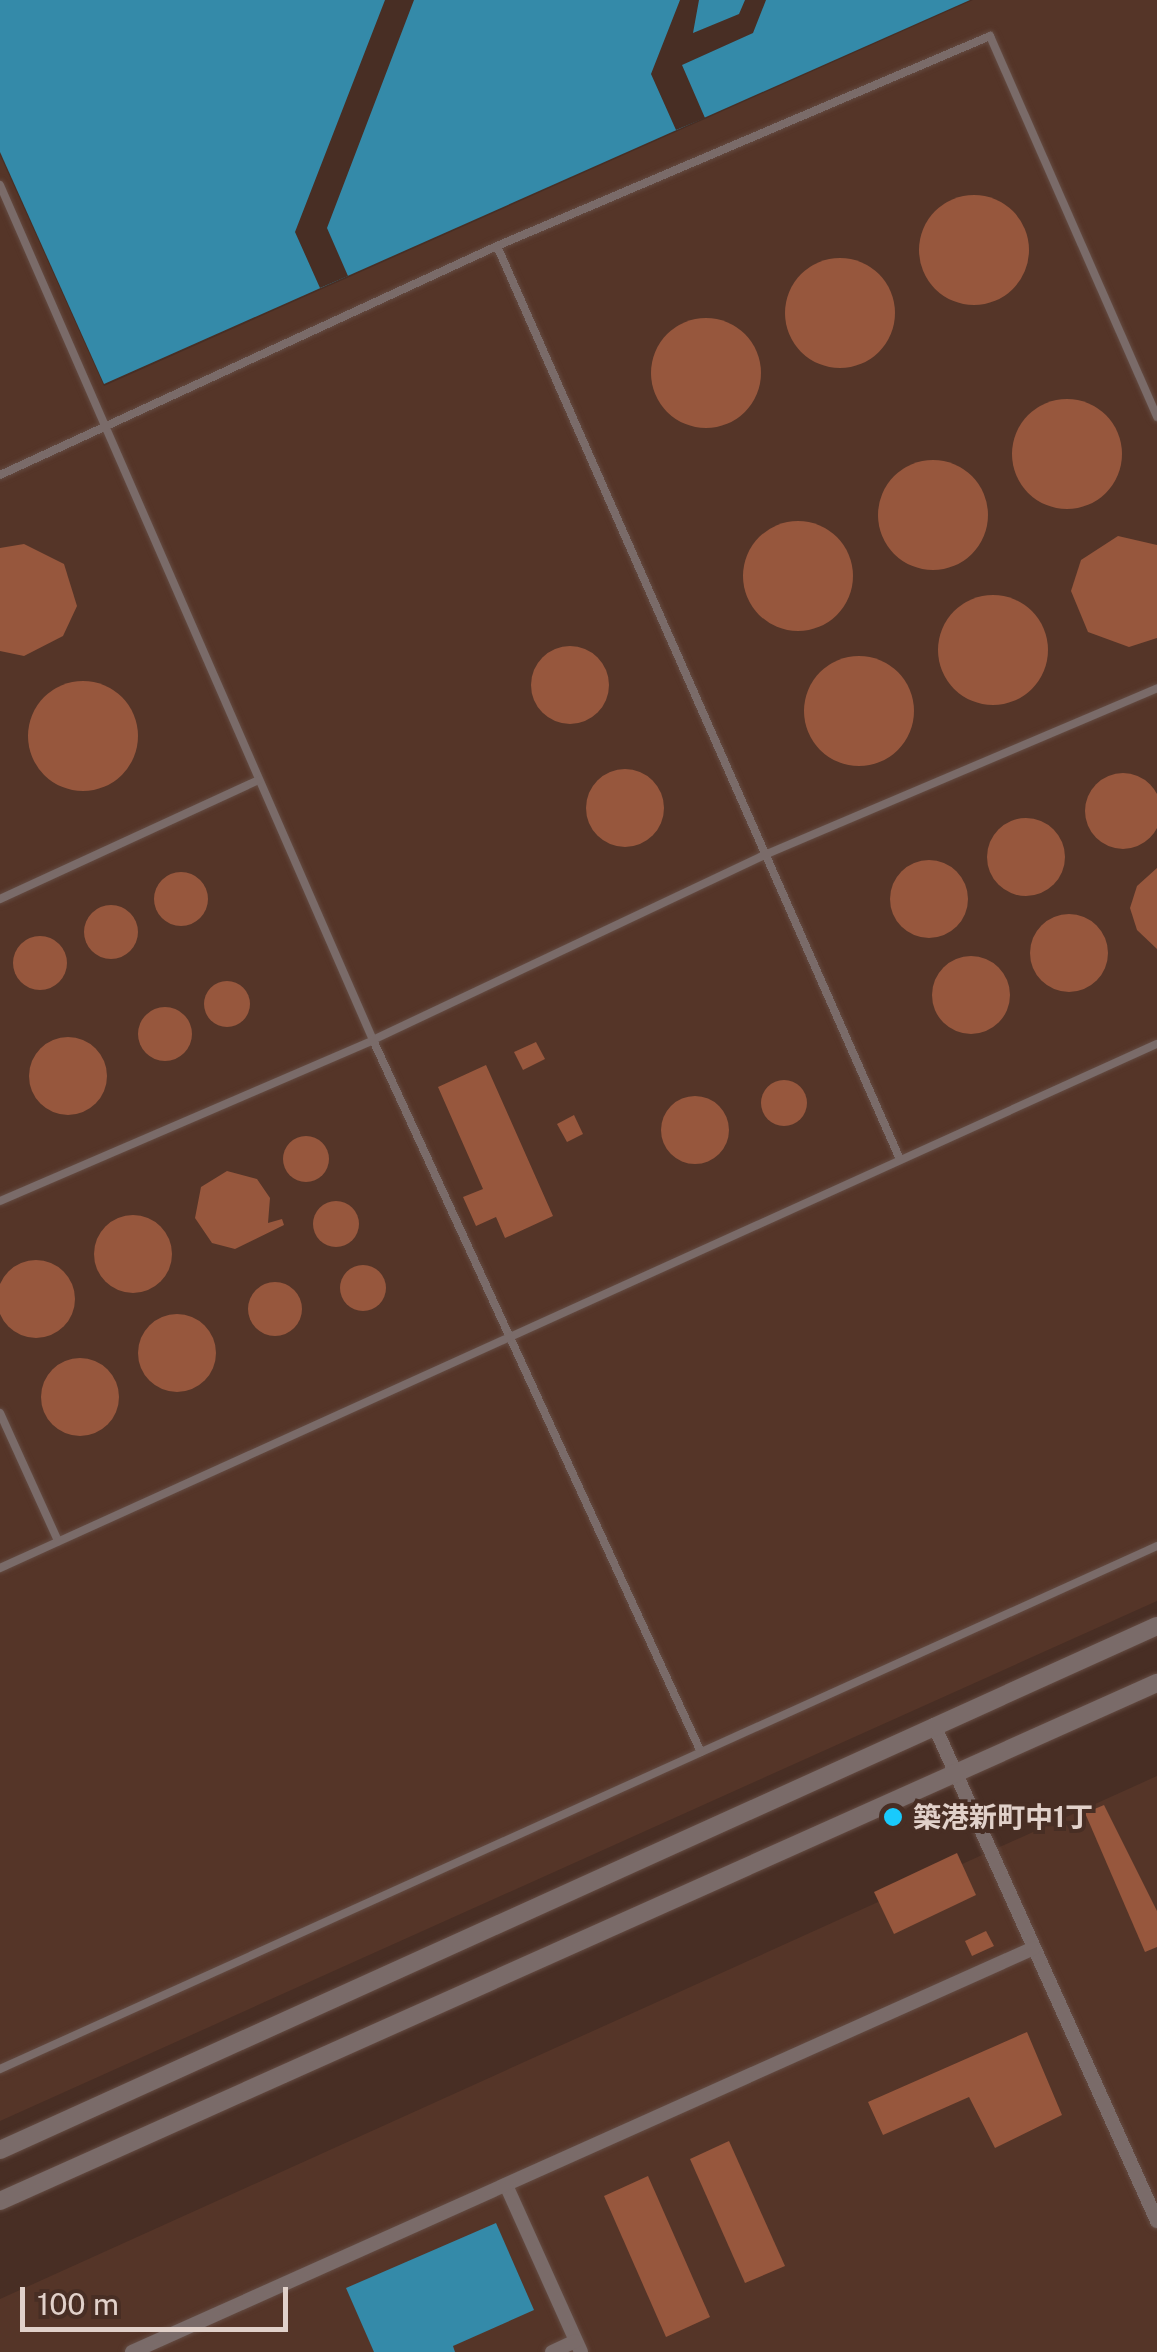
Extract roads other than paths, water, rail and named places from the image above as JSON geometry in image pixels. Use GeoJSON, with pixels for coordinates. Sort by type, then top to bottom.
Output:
{"type":"FeatureCollection","features":[{"type":"Feature","properties":{"kind":"street"},"geometry":{"type":"LineString","coordinates":[[0,2150],[1157,1626]]}},
{"type":"Feature","properties":{"kind":"street"},"geometry":{"type":"LineString","coordinates":[[0,2200],[1157,1684]]}},
{"type":"Feature","properties":{"kind":"street"},"geometry":{"type":"LineString","coordinates":[[934,1725],[1157,2222]]}},
{"type":"Feature","properties":{"kind":"street"},"geometry":{"type":"LineString","coordinates":[[132,2352],[1034,1948]]}},
{"type":"Feature","properties":{"kind":"street"},"geometry":{"type":"LineString","coordinates":[[506,2184],[579,2347],[552,2352]]}},
{"type":"Feature","properties":{"kind":"lane"},"geometry":{"type":"LineString","coordinates":[[0,474],[107,421],[497,246],[990,36],[1157,417]]}},
{"type":"Feature","properties":{"kind":"lane"},"geometry":{"type":"LineString","coordinates":[[0,185],[107,421],[373,1040],[514,1336],[702,1752]]}},
{"type":"Feature","properties":{"kind":"lane"},"geometry":{"type":"LineString","coordinates":[[497,246],[762,856],[899,1156]]}},
{"type":"Feature","properties":{"kind":"lane"},"geometry":{"type":"LineString","coordinates":[[0,1201],[373,1040],[762,856],[1157,688]]}},
{"type":"Feature","properties":{"kind":"lane"},"geometry":{"type":"LineString","coordinates":[[0,899],[259,780]]}},
{"type":"Feature","properties":{"kind":"lane"},"geometry":{"type":"LineString","coordinates":[[0,1568],[514,1336],[899,1156],[1157,1044]]}},
{"type":"Feature","properties":{"kind":"lane"},"geometry":{"type":"LineString","coordinates":[[0,1413],[58,1541]]}},
{"type":"Feature","properties":{"kind":"lane"},"geometry":{"type":"LineString","coordinates":[[0,2069],[1157,1546]]}},
{"type":"Feature","properties":{"kind":"water"},"geometry":{"type":"Polygon","coordinates":[[[0,0],[970,0],[104,384],[0,152],[0,0]]]}},
{"type":"Feature","properties":{"kind":"water"},"geometry":{"type":"Polygon","coordinates":[[[496,2223],[534,2310],[453,2346],[455,2352],[374,2352],[346,2288],[496,2223]]]}},
{"type":"Feature","properties":{"kind":"place","name":"築港新町中1丁"},"geometry":{"type":"Point","coordinates":[893,1817]}}]}
